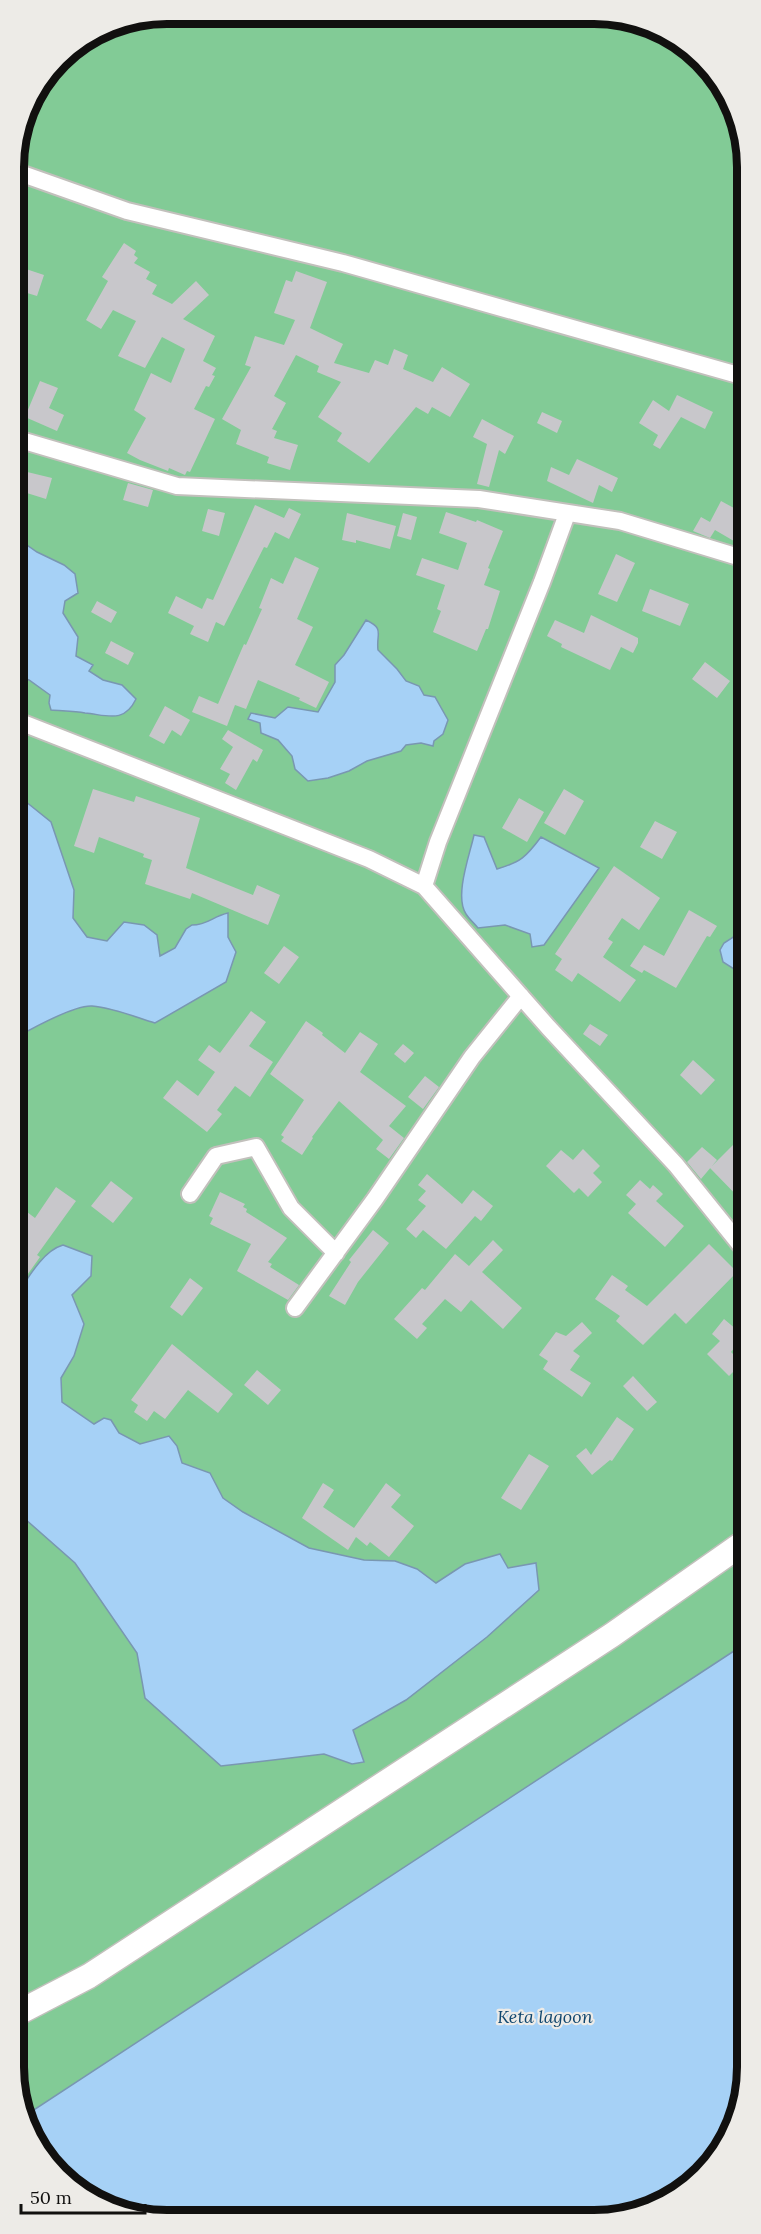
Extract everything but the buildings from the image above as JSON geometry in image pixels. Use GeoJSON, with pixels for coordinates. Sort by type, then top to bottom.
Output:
{"type":"FeatureCollection","features":[{"type":"Feature","properties":{"kind":"main road"},"geometry":{"type":"LineString","coordinates":[[24,2011],[88,1976],[612,1635],[737,1547]]}},
{"type":"Feature","properties":{"kind":"street"},"geometry":{"type":"LineString","coordinates":[[24,175],[127,211],[343,263],[737,375]]}},
{"type":"Feature","properties":{"kind":"street"},"geometry":{"type":"LineString","coordinates":[[24,441],[177,486],[479,499],[620,521],[737,557]]}},
{"type":"Feature","properties":{"kind":"street"},"geometry":{"type":"LineString","coordinates":[[424,886],[438,842],[547,571],[567,514]]}},
{"type":"Feature","properties":{"kind":"street"},"geometry":{"type":"LineString","coordinates":[[24,724],[369,859],[424,886],[676,1165],[737,1241]]}},
{"type":"Feature","properties":{"kind":"street"},"geometry":{"type":"LineString","coordinates":[[295,1308],[375,1199],[472,1058],[521,996]]}},
{"type":"Feature","properties":{"kind":"street"},"geometry":{"type":"LineString","coordinates":[[190,1194],[216,1156],[256,1147],[291,1208],[336,1253]]}},
{"type":"Feature","properties":{"kind":"green space"},"geometry":{"type":"Polygon","coordinates":[[[148,25],[613,25],[640,32],[666,43],[695,66],[718,95],[726,112],[736,148],[737,2077],[726,2122],[713,2147],[702,2161],[666,2191],[622,2207],[604,2210],[157,2210],[139,2207],[95,2191],[66,2168],[43,2139],[35,2122],[25,2086],[24,157],[35,112],[48,87],[66,66],[87,48],[112,35],[148,25]]]}},
{"type":"Feature","properties":{"kind":"water"},"geometry":{"type":"Polygon","coordinates":[[[24,543],[64,565],[75,574],[78,593],[65,601],[63,613],[78,637],[76,656],[93,665],[89,671],[103,680],[122,685],[136,699],[126,712],[114,716],[51,710],[50,695],[24,678],[24,543]]]}},
{"type":"Feature","properties":{"kind":"water"},"geometry":{"type":"Polygon","coordinates":[[[366,620],[378,629],[378,650],[406,681],[419,686],[424,695],[435,697],[448,720],[443,734],[434,741],[433,746],[421,743],[406,745],[401,751],[367,761],[349,771],[328,778],[308,781],[295,769],[292,756],[278,740],[261,733],[260,723],[248,719],[251,713],[275,718],[288,707],[318,712],[335,682],[335,665],[366,620]]]}},
{"type":"Feature","properties":{"kind":"water"},"geometry":{"type":"Polygon","coordinates":[[[24,800],[51,822],[74,890],[73,918],[87,937],[107,941],[124,922],[144,925],[157,935],[160,956],[175,948],[186,929],[192,925],[202,924],[228,913],[228,937],[236,952],[226,982],[155,1023],[92,1006],[75,1009],[24,1033],[24,800]]]}},
{"type":"Feature","properties":{"kind":"water"},"geometry":{"type":"Polygon","coordinates":[[[474,835],[484,837],[497,869],[522,858],[541,837],[599,868],[544,945],[532,947],[530,934],[505,925],[478,928],[466,914],[463,906],[462,886],[474,835]]]}},
{"type":"Feature","properties":{"kind":"water"},"geometry":{"type":"Polygon","coordinates":[[[737,931],[737,971],[723,962],[720,950],[724,943],[735,936],[737,931]]]}},
{"type":"Feature","properties":{"kind":"water"},"geometry":{"type":"Polygon","coordinates":[[[63,1245],[92,1256],[91,1276],[72,1295],[84,1324],[74,1356],[61,1378],[62,1402],[94,1424],[104,1418],[111,1420],[119,1433],[140,1444],[169,1436],[177,1446],[182,1463],[210,1473],[223,1498],[243,1512],[309,1548],[364,1560],[395,1561],[417,1569],[436,1583],[465,1564],[500,1554],[508,1568],[536,1563],[539,1590],[487,1637],[406,1700],[353,1730],[364,1762],[352,1764],[324,1754],[221,1766],[145,1698],[137,1653],[75,1563],[24,1518],[24,1284],[42,1260],[55,1248],[63,1245]]]}},
{"type":"Feature","properties":{"kind":"water","name":"Keta lagoon"},"geometry":{"type":"Polygon","coordinates":[[[737,1649],[736,2086],[726,2122],[713,2147],[688,2175],[674,2186],[640,2202],[604,2210],[157,2210],[121,2202],[95,2191],[80,2181],[53,2154],[43,2139],[31,2111],[737,1649]]]}}]}
